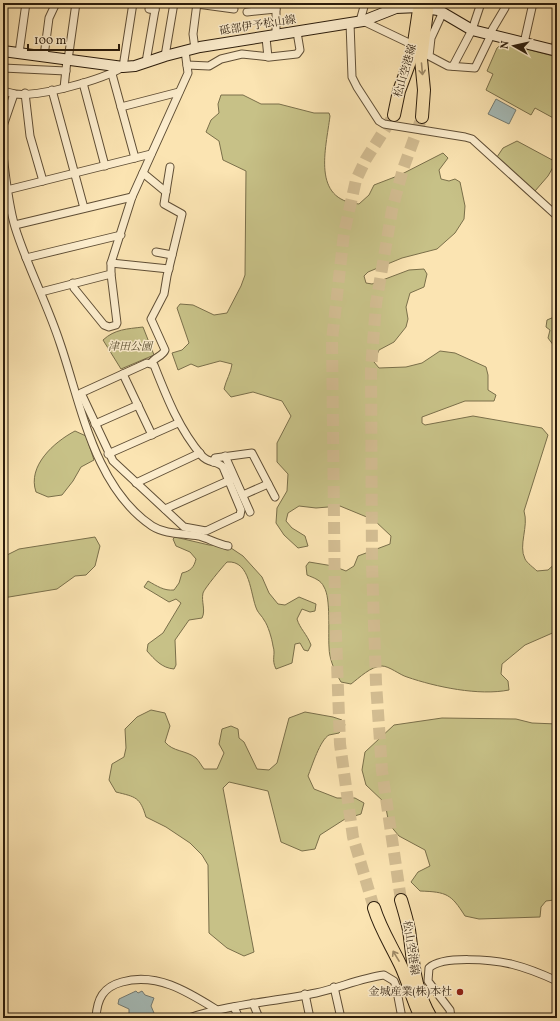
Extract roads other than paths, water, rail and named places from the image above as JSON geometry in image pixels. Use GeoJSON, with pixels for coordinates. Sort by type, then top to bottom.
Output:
{"type":"FeatureCollection","features":[{"type":"Feature","properties":{"kind":"main road","name":"砥部伊予松山線"},"geometry":{"type":"LineString","coordinates":[[3,51],[123,67],[135,66],[165,56],[190,50],[358,22],[396,8],[424,5],[443,12],[472,30],[556,51]]}},
{"type":"Feature","properties":{"kind":"main road","name":"松山空港線"},"geometry":{"type":"LineString","coordinates":[[394,115],[399,91],[412,56],[424,5]]}},
{"type":"Feature","properties":{"kind":"main road","name":"松山空港線"},"geometry":{"type":"LineString","coordinates":[[422,117],[424,90],[421,59],[424,5]]}},
{"type":"Feature","properties":{"kind":"main road","name":"松山空港線"},"geometry":{"type":"LineString","coordinates":[[401,900],[409,930],[414,976],[421,997],[431,1018]]}},
{"type":"Feature","properties":{"kind":"main road","name":"松山空港線"},"geometry":{"type":"LineString","coordinates":[[374,908],[384,934],[400,963],[412,998],[422,1018]]}},
{"type":"Feature","properties":{"kind":"street"},"geometry":{"type":"LineString","coordinates":[[19,53],[26,3]]}},
{"type":"Feature","properties":{"kind":"street"},"geometry":{"type":"LineString","coordinates":[[36,70],[41,56],[49,18],[56,3]]}},
{"type":"Feature","properties":{"kind":"street"},"geometry":{"type":"LineString","coordinates":[[64,88],[76,3]]}},
{"type":"Feature","properties":{"kind":"street"},"geometry":{"type":"LineString","coordinates":[[3,91],[14,94],[64,88],[112,74],[123,67],[133,3]]}},
{"type":"Feature","properties":{"kind":"street"},"geometry":{"type":"LineString","coordinates":[[165,56],[174,3]]}},
{"type":"Feature","properties":{"kind":"street"},"geometry":{"type":"LineString","coordinates":[[365,3],[358,22],[352,77],[356,87],[379,121],[384,124],[465,136],[472,139],[557,216]]}},
{"type":"Feature","properties":{"kind":"street"},"geometry":{"type":"LineString","coordinates":[[453,66],[472,30],[481,3]]}},
{"type":"Feature","properties":{"kind":"street"},"geometry":{"type":"LineString","coordinates":[[443,12],[431,38],[429,56],[448,66],[475,68],[490,35],[505,8],[505,3]]}},
{"type":"Feature","properties":{"kind":"street"},"geometry":{"type":"LineString","coordinates":[[524,43],[533,3]]}},
{"type":"Feature","properties":{"kind":"street"},"geometry":{"type":"LineString","coordinates":[[73,283],[74,288],[104,326],[109,327],[116,325],[111,263],[132,197],[188,73],[197,4],[234,10]]}},
{"type":"Feature","properties":{"kind":"street"},"geometry":{"type":"LineString","coordinates":[[247,12],[276,6],[276,36]]}},
{"type":"Feature","properties":{"kind":"street"},"geometry":{"type":"LineString","coordinates":[[146,62],[154,7]]}},
{"type":"Feature","properties":{"kind":"street"},"geometry":{"type":"LineString","coordinates":[[358,22],[409,43]]}},
{"type":"Feature","properties":{"kind":"street"},"geometry":{"type":"LineString","coordinates":[[188,65],[209,66],[221,59],[242,54],[268,57],[299,53],[296,32]]}},
{"type":"Feature","properties":{"kind":"street"},"geometry":{"type":"LineString","coordinates":[[266,38],[268,57]]}},
{"type":"Feature","properties":{"kind":"street"},"geometry":{"type":"LineString","coordinates":[[556,51],[557,38]]}},
{"type":"Feature","properties":{"kind":"street"},"geometry":{"type":"LineString","coordinates":[[3,68],[66,71]]}},
{"type":"Feature","properties":{"kind":"street"},"geometry":{"type":"LineString","coordinates":[[112,74],[135,158]]}},
{"type":"Feature","properties":{"kind":"street"},"geometry":{"type":"LineString","coordinates":[[83,83],[105,166]]}},
{"type":"Feature","properties":{"kind":"street"},"geometry":{"type":"LineString","coordinates":[[52,90],[84,208]]}},
{"type":"Feature","properties":{"kind":"street"},"geometry":{"type":"LineString","coordinates":[[122,107],[180,92]]}},
{"type":"Feature","properties":{"kind":"street"},"geometry":{"type":"LineString","coordinates":[[25,93],[30,136],[43,181]]}},
{"type":"Feature","properties":{"kind":"street"},"geometry":{"type":"LineString","coordinates":[[3,126],[14,94]]}},
{"type":"Feature","properties":{"kind":"street"},"geometry":{"type":"LineString","coordinates":[[7,190],[151,154]]}},
{"type":"Feature","properties":{"kind":"street"},"geometry":{"type":"LineString","coordinates":[[3,155],[7,190],[15,225],[26,258],[61,343],[104,468],[116,488],[134,511],[152,526],[162,531],[201,537],[228,546]]}},
{"type":"Feature","properties":{"kind":"street"},"geometry":{"type":"LineString","coordinates":[[78,393],[147,363],[151,363],[155,357],[162,354],[165,350],[152,319],[164,294],[182,214],[164,204],[170,167]]}},
{"type":"Feature","properties":{"kind":"street"},"geometry":{"type":"LineString","coordinates":[[143,173],[166,192]]}},
{"type":"Feature","properties":{"kind":"street"},"geometry":{"type":"LineString","coordinates":[[15,225],[132,197]]}},
{"type":"Feature","properties":{"kind":"street"},"geometry":{"type":"LineString","coordinates":[[26,258],[121,234]]}},
{"type":"Feature","properties":{"kind":"street"},"geometry":{"type":"LineString","coordinates":[[156,252],[172,255]]}},
{"type":"Feature","properties":{"kind":"street"},"geometry":{"type":"LineString","coordinates":[[111,263],[169,269]]}},
{"type":"Feature","properties":{"kind":"street"},"geometry":{"type":"LineString","coordinates":[[41,292],[111,274]]}},
{"type":"Feature","properties":{"kind":"street"},"geometry":{"type":"LineString","coordinates":[[78,393],[95,424],[108,454],[113,461],[184,527],[206,531],[242,513],[230,480],[221,464],[206,460],[178,423],[154,365],[151,363]]}},
{"type":"Feature","properties":{"kind":"street"},"geometry":{"type":"LineString","coordinates":[[123,374],[152,435]]}},
{"type":"Feature","properties":{"kind":"street"},"geometry":{"type":"LineString","coordinates":[[95,424],[138,405]]}},
{"type":"Feature","properties":{"kind":"street"},"geometry":{"type":"LineString","coordinates":[[108,454],[178,423]]}},
{"type":"Feature","properties":{"kind":"street"},"geometry":{"type":"LineString","coordinates":[[136,483],[200,453]]}},
{"type":"Feature","properties":{"kind":"street"},"geometry":{"type":"LineString","coordinates":[[213,462],[215,458],[252,453],[275,497]]}},
{"type":"Feature","properties":{"kind":"street"},"geometry":{"type":"LineString","coordinates":[[224,456],[250,512]]}},
{"type":"Feature","properties":{"kind":"street"},"geometry":{"type":"LineString","coordinates":[[165,510],[230,480]]}},
{"type":"Feature","properties":{"kind":"street"},"geometry":{"type":"LineString","coordinates":[[243,495],[268,484]]}},
{"type":"Feature","properties":{"kind":"street"},"geometry":{"type":"LineString","coordinates":[[451,1018],[450,1010],[428,981],[427,977],[429,968],[439,962],[465,960],[498,962],[529,970],[557,981]]}},
{"type":"Feature","properties":{"kind":"street"},"geometry":{"type":"LineString","coordinates":[[189,1018],[217,1010],[305,994],[379,976],[390,978],[396,986],[402,1018]]}},
{"type":"Feature","properties":{"kind":"street"},"geometry":{"type":"LineString","coordinates":[[96,1018],[97,1004],[102,994],[109,987],[134,979],[147,978],[164,982],[197,998],[217,1010]]}},
{"type":"Feature","properties":{"kind":"street"},"geometry":{"type":"LineString","coordinates":[[334,987],[341,1018]]}},
{"type":"Feature","properties":{"kind":"street"},"geometry":{"type":"LineString","coordinates":[[305,994],[310,1018]]}},
{"type":"Feature","properties":{"kind":"street"},"geometry":{"type":"LineString","coordinates":[[253,1003],[259,1018]]}},
{"type":"Feature","properties":{"kind":"street"},"geometry":{"type":"LineString","coordinates":[[234,1007],[239,1018]]}},
{"type":"Feature","properties":{"kind":"water"},"geometry":{"type":"Polygon","coordinates":[[[496,99],[516,110],[509,124],[488,114],[496,99]]]}},
{"type":"Feature","properties":{"kind":"water"},"geometry":{"type":"Polygon","coordinates":[[[136,991],[138,993],[142,991],[145,995],[154,998],[151,1006],[154,1013],[152,1016],[132,1018],[129,1015],[129,1009],[118,1004],[119,999],[136,991]]]}},
{"type":"Feature","properties":{"kind":"tunnel"},"geometry":{"type":"LineString","coordinates":[[374,908],[353,837],[340,744],[335,608],[332,340],[344,233],[356,180],[366,159],[394,115]]}},
{"type":"Feature","properties":{"kind":"tunnel"},"geometry":{"type":"LineString","coordinates":[[401,900],[382,771],[376,683],[372,565],[371,369],[376,304],[392,210],[403,169],[422,117]]}},
{"type":"Feature","properties":{"kind":"place","name":"金城産業(株)本社"},"geometry":{"type":"Point","coordinates":[460,992]}},
{"type":"Feature","properties":{"kind":"park label","name":"津田公園"},"geometry":{"type":"Point","coordinates":[130,347]}}]}
